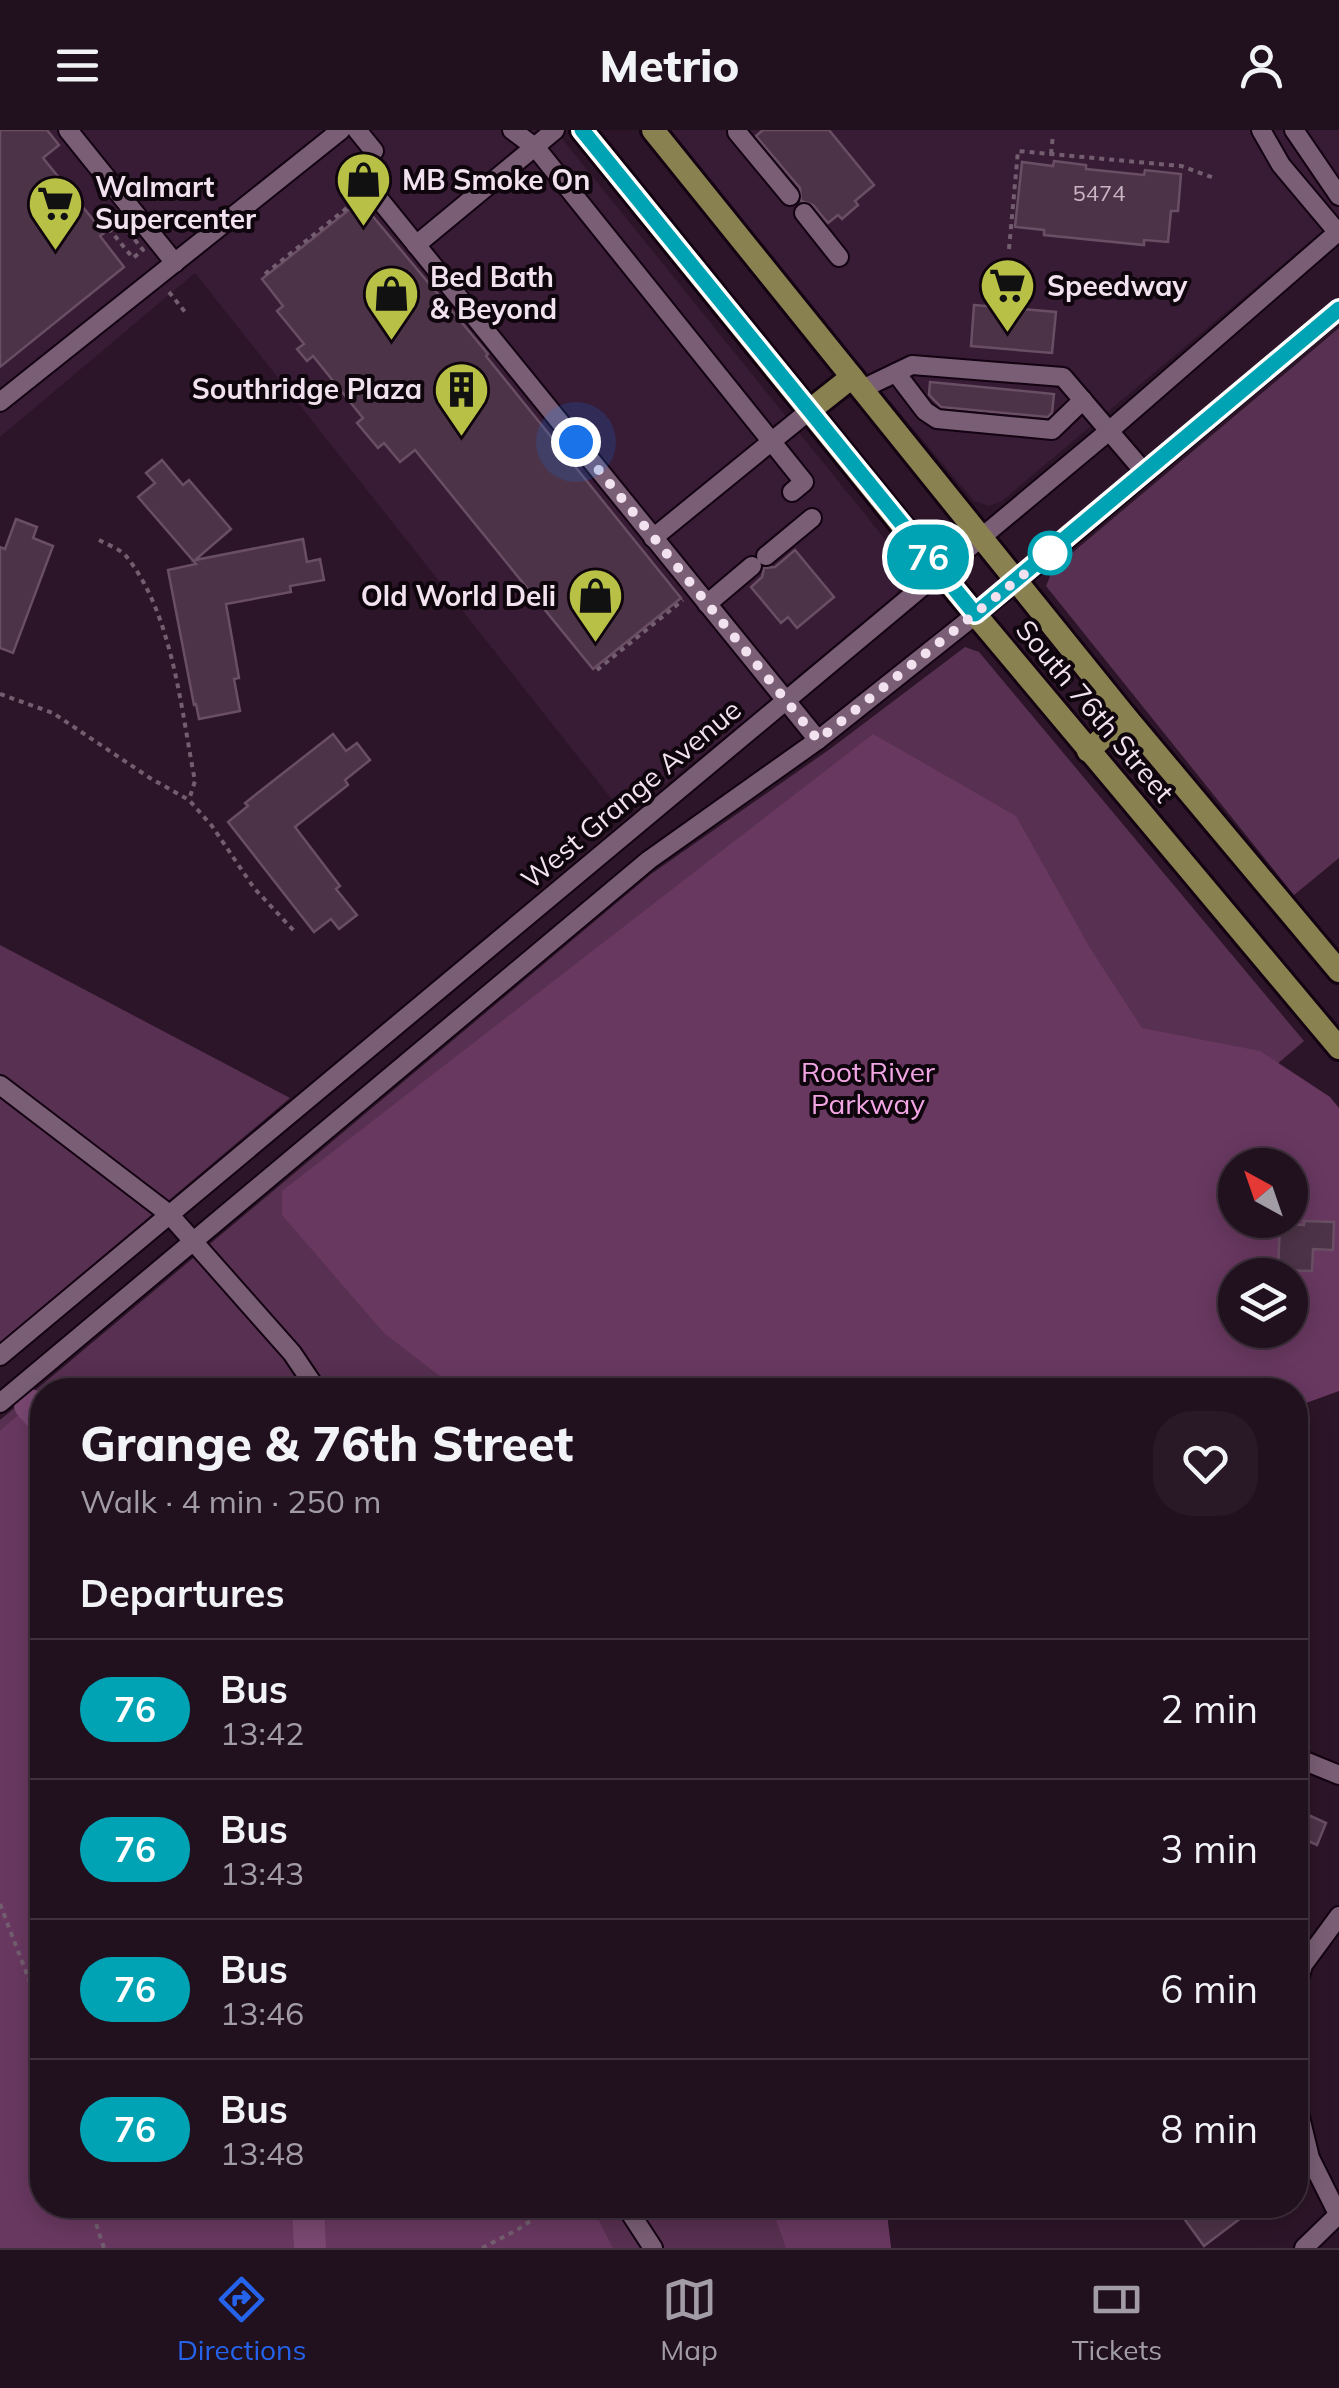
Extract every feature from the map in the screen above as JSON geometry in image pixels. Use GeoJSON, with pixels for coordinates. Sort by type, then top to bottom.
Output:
{"type":"FeatureCollection","features":[{"type":"Feature","properties":{"kind":"main road","name":"South 76th Street"},"geometry":{"type":"LineString","coordinates":[[583,130],[939,571],[1339,1048]]}},
{"type":"Feature","properties":{"kind":"main road","name":"South 76th Street"},"geometry":{"type":"LineString","coordinates":[[653,130],[1126,717],[1339,971]]}},
{"type":"Feature","properties":{"kind":"main road"},"geometry":{"type":"LineString","coordinates":[[809,412],[857,383]]}},
{"type":"Feature","properties":{"kind":"main road"},"geometry":{"type":"LineString","coordinates":[[1088,750],[1126,717]]}},
{"type":"Feature","properties":{"kind":"street"},"geometry":{"type":"LineString","coordinates":[[68,130],[175,263]]}},
{"type":"Feature","properties":{"kind":"street"},"geometry":{"type":"LineString","coordinates":[[0,402],[341,130]]}},
{"type":"Feature","properties":{"kind":"street"},"geometry":{"type":"LineString","coordinates":[[357,130],[374,151]]}},
{"type":"Feature","properties":{"kind":"street"},"geometry":{"type":"LineString","coordinates":[[512,130],[536,148],[804,482],[792,492]]}},
{"type":"Feature","properties":{"kind":"street"},"geometry":{"type":"LineString","coordinates":[[416,245],[553,133],[583,130]]}},
{"type":"Feature","properties":{"kind":"street"},"geometry":{"type":"LineString","coordinates":[[1261,130],[1281,166],[1338,233]]}},
{"type":"Feature","properties":{"kind":"street"},"geometry":{"type":"LineString","coordinates":[[1294,130],[1339,196]]}},
{"type":"Feature","properties":{"kind":"street"},"geometry":{"type":"LineString","coordinates":[[737,132],[790,196]]}},
{"type":"Feature","properties":{"kind":"street"},"geometry":{"type":"LineString","coordinates":[[353,167],[818,740]]}},
{"type":"Feature","properties":{"kind":"street"},"geometry":{"type":"LineString","coordinates":[[1320,170],[1339,176]]}},
{"type":"Feature","properties":{"kind":"street"},"geometry":{"type":"LineString","coordinates":[[804,213],[839,258]]}},
{"type":"Feature","properties":{"kind":"street","name":"West Grange Avenue"},"geometry":{"type":"LineString","coordinates":[[0,1356],[1110,430],[1338,233]]}},
{"type":"Feature","properties":{"kind":"street"},"geometry":{"type":"LineString","coordinates":[[4,1393],[649,860],[818,740],[1018,580],[1339,309]]}},
{"type":"Feature","properties":{"kind":"street"},"geometry":{"type":"LineString","coordinates":[[857,383],[912,365],[1064,378],[1145,473]]}},
{"type":"Feature","properties":{"kind":"street"},"geometry":{"type":"LineString","coordinates":[[896,373],[924,410],[937,419],[1052,430],[1083,400]]}},
{"type":"Feature","properties":{"kind":"street"},"geometry":{"type":"LineString","coordinates":[[653,538],[809,412]]}},
{"type":"Feature","properties":{"kind":"street"},"geometry":{"type":"LineString","coordinates":[[707,604],[812,518]]}},
{"type":"Feature","properties":{"kind":"street"},"geometry":{"type":"LineString","coordinates":[[0,1085],[169,1214],[292,1353],[308,1378]]}},
{"type":"Feature","properties":{"kind":"street"},"geometry":{"type":"LineString","coordinates":[[1308,1762],[1339,1775]]}},
{"type":"Feature","properties":{"kind":"street"},"geometry":{"type":"LineString","coordinates":[[1308,1958],[1339,1916]]}},
{"type":"Feature","properties":{"kind":"street"},"geometry":{"type":"LineString","coordinates":[[1304,2248],[1339,2216],[1308,2150]]}},
{"type":"Feature","properties":{"kind":"street"},"geometry":{"type":"LineString","coordinates":[[633,2218],[653,2248]]}},
{"type":"Feature","properties":{"kind":"path"},"geometry":{"type":"LineString","coordinates":[[1051,154],[1053,135]]}},
{"type":"Feature","properties":{"kind":"path"},"geometry":{"type":"LineString","coordinates":[[1008,249],[1018,151],[1182,166],[1214,178]]}},
{"type":"Feature","properties":{"kind":"path"},"geometry":{"type":"LineString","coordinates":[[265,274],[359,198],[368,210]]}},
{"type":"Feature","properties":{"kind":"path"},"geometry":{"type":"LineString","coordinates":[[116,216],[144,250],[134,258],[106,224],[116,216]]}},
{"type":"Feature","properties":{"kind":"path"},"geometry":{"type":"LineString","coordinates":[[164,286],[185,312]]}},
{"type":"Feature","properties":{"kind":"path"},"geometry":{"type":"LineString","coordinates":[[99,540],[127,558],[166,640],[195,781],[189,800]]}},
{"type":"Feature","properties":{"kind":"path"},"geometry":{"type":"LineString","coordinates":[[597,670],[685,598]]}},
{"type":"Feature","properties":{"kind":"path"},"geometry":{"type":"LineString","coordinates":[[0,694],[53,713],[189,800],[212,826],[254,888],[295,932]]}},
{"type":"Feature","properties":{"kind":"path"},"geometry":{"type":"LineString","coordinates":[[0,1904],[30,1982]]}},
{"type":"Feature","properties":{"kind":"path"},"geometry":{"type":"LineString","coordinates":[[94,2218],[104,2248]]}},
{"type":"Feature","properties":{"kind":"path"},"geometry":{"type":"LineString","coordinates":[[482,2248],[535,2218]]}},
{"type":"Feature","properties":{"kind":"shaded area"},"geometry":{"type":"Polygon","coordinates":[[[0,130],[555,130],[893,549],[901,561],[901,585],[896,594],[625,816],[195,273],[0,437],[0,130]]]}},
{"type":"Feature","properties":{"kind":"shaded area"},"geometry":{"type":"Polygon","coordinates":[[[670,130],[1339,130],[1339,217],[1002,501],[989,506],[974,501],[670,130]]]}},
{"type":"Feature","properties":{"kind":"green space"},"geometry":{"type":"Polygon","coordinates":[[[1339,328],[1339,858],[1294,895],[1046,586],[1053,569],[1339,328]]]}},
{"type":"Feature","properties":{"kind":"green space","name":"Root River Parkway"},"geometry":{"type":"Polygon","coordinates":[[[965,647],[979,652],[1304,1041],[1164,1161],[1134,1378],[50,1378],[651,874],[830,749],[965,647]]]}},
{"type":"Feature","properties":{"kind":"green space","name":"Root River Parkway"},"geometry":{"type":"Polygon","coordinates":[[[873,734],[1016,816],[1090,948],[1142,1028],[1260,1051],[1330,1097],[1339,1108],[1339,1391],[1308,1402],[1308,1378],[442,1378],[384,1333],[282,1215],[282,1191],[873,734]]]}},
{"type":"Feature","properties":{"kind":"green space"},"geometry":{"type":"Polygon","coordinates":[[[0,945],[290,1098],[0,1343],[0,945]]]}},
{"type":"Feature","properties":{"kind":"green space","name":"Root River Parkway"},"geometry":{"type":"Polygon","coordinates":[[[30,1395],[30,2218],[887,2218],[891,2248],[0,2248],[0,1420],[30,1395]]]}},
{"type":"Feature","properties":{"kind":"green space"},"geometry":{"type":"Polygon","coordinates":[[[30,1405],[30,2218],[598,2218],[613,2248],[0,2248],[0,1431],[30,1405]]]}},
{"type":"Feature","properties":{"kind":"green space"},"geometry":{"type":"Polygon","coordinates":[[[776,2218],[888,2218],[891,2248],[786,2248],[776,2218]]]}},
{"type":"Feature","properties":{"kind":"building","name":"Walmart Supercenter"},"geometry":{"type":"Polygon","coordinates":[[[0,130],[47,130],[59,145],[43,158],[104,233],[100,236],[124,267],[0,367],[0,130]]]}},
{"type":"Feature","properties":{"kind":"building"},"geometry":{"type":"Polygon","coordinates":[[[763,130],[829,130],[874,185],[842,219],[838,215],[828,223],[813,205],[801,201],[800,188],[756,136],[763,130]]]}},
{"type":"Feature","properties":{"kind":"building"},"geometry":{"type":"Polygon","coordinates":[[[1054,161],[1144,175],[1145,170],[1181,174],[1178,211],[1171,211],[1168,242],[1144,240],[1144,245],[1044,235],[1044,230],[1015,227],[1022,162],[1053,166],[1054,161]]]}},
{"type":"Feature","properties":{"kind":"building","name":"Southridge Plaza"},"geometry":{"type":"Polygon","coordinates":[[[360,201],[488,354],[681,598],[593,669],[415,450],[400,462],[384,443],[378,448],[357,423],[363,418],[313,356],[307,361],[297,349],[304,344],[277,311],[283,306],[262,279],[360,201]]]}},
{"type":"Feature","properties":{"kind":"building"},"geometry":{"type":"Polygon","coordinates":[[[974,305],[1056,312],[1052,353],[971,346],[974,305]]]}},
{"type":"Feature","properties":{"kind":"building"},"geometry":{"type":"Polygon","coordinates":[[[930,382],[1054,394],[1052,413],[1048,417],[941,407],[929,395],[930,382]]]}},
{"type":"Feature","properties":{"kind":"building"},"geometry":{"type":"Polygon","coordinates":[[[162,460],[183,485],[189,480],[231,529],[195,560],[303,539],[307,562],[320,559],[324,580],[290,586],[291,592],[226,604],[239,678],[234,679],[240,711],[199,719],[194,705],[168,570],[196,564],[138,497],[155,483],[146,473],[162,460]]]}},
{"type":"Feature","properties":{"kind":"building"},"geometry":{"type":"Polygon","coordinates":[[[16,519],[37,527],[33,538],[53,546],[13,653],[0,648],[0,547],[5,549],[16,519]]]}},
{"type":"Feature","properties":{"kind":"building"},"geometry":{"type":"Polygon","coordinates":[[[795,550],[834,597],[797,628],[788,617],[781,623],[751,587],[762,577],[764,568],[775,567],[795,550]]]}},
{"type":"Feature","properties":{"kind":"building"},"geometry":{"type":"Polygon","coordinates":[[[333,734],[346,751],[357,743],[370,760],[345,780],[348,785],[295,827],[357,915],[339,929],[331,919],[314,932],[228,822],[248,806],[245,803],[333,734]]]}},
{"type":"Feature","properties":{"kind":"building"},"geometry":{"type":"Polygon","coordinates":[[[1308,1221],[1334,1222],[1333,1250],[1313,1249],[1312,1271],[1308,1271],[1308,1258],[1279,1258],[1279,1238],[1308,1238],[1308,1221]]]}},
{"type":"Feature","properties":{"kind":"building"},"geometry":{"type":"Polygon","coordinates":[[[1308,1815],[1326,1823],[1317,1845],[1308,1841],[1308,1815]]]}},
{"type":"Feature","properties":{"kind":"building"},"geometry":{"type":"Polygon","coordinates":[[[1184,2218],[1241,2218],[1204,2246],[1184,2218]]]}},
{"type":"Feature","properties":{"kind":"waterway"},"geometry":{"type":"LineString","coordinates":[[309,2218],[310,2248]]}},
{"type":"Feature","properties":{"kind":"bus line","name":"76"},"geometry":{"type":"LineString","coordinates":[[582,130],[975,614],[1339,309]]}},
{"type":"Feature","properties":{"kind":"place","name":"MB Smoke On"},"geometry":{"type":"Point","coordinates":[363,229]}},
{"type":"Feature","properties":{"kind":"place","name":"Walmart Supercenter"},"geometry":{"type":"Point","coordinates":[56,252]}},
{"type":"Feature","properties":{"kind":"place","name":"Speedway"},"geometry":{"type":"Point","coordinates":[1008,335]}},
{"type":"Feature","properties":{"kind":"place","name":"Bed Bath & Beyond"},"geometry":{"type":"Point","coordinates":[391,342]}},
{"type":"Feature","properties":{"kind":"place","name":"Southridge Plaza"},"geometry":{"type":"Point","coordinates":[461,438]}},
{"type":"Feature","properties":{"kind":"place","name":"Old World Deli"},"geometry":{"type":"Point","coordinates":[595,645]}},
{"type":"Feature","properties":{"kind":"route"},"geometry":{"type":"LineString","coordinates":[[576,442],[818,740],[1063,543],[1050,553]]}}]}
